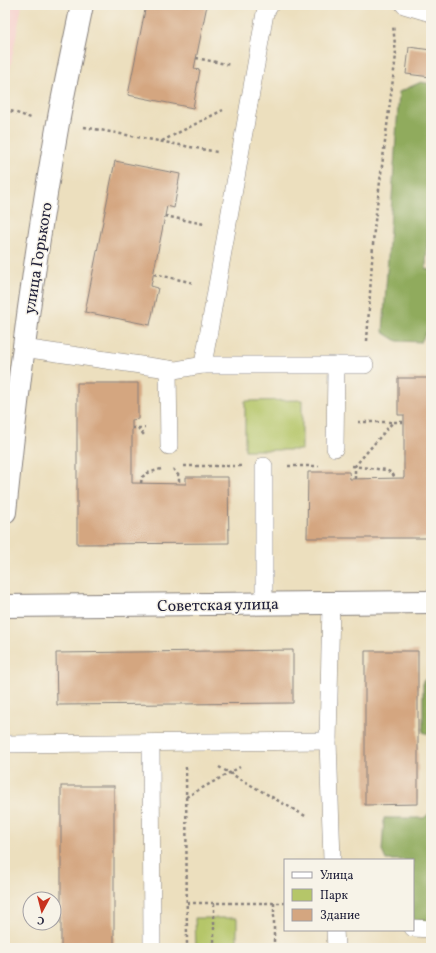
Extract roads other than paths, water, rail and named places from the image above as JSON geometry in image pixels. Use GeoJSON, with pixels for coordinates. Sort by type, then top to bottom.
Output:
{"type":"FeatureCollection","features":[{"type":"Feature","properties":{"kind":"street","name":"улица Горького"},"geometry":{"type":"LineString","coordinates":[[5,512],[23,348],[35,264],[58,122],[82,5]]}},
{"type":"Feature","properties":{"kind":"street","name":"Советская улица"},"geometry":{"type":"LineString","coordinates":[[5,606],[431,602]]}},
{"type":"Feature","properties":{"kind":"lane"},"geometry":{"type":"LineString","coordinates":[[203,365],[265,13],[270,5]]}},
{"type":"Feature","properties":{"kind":"lane"},"geometry":{"type":"LineString","coordinates":[[404,5],[431,13]]}},
{"type":"Feature","properties":{"kind":"lane"},"geometry":{"type":"LineString","coordinates":[[23,348],[175,370],[203,365],[365,365]]}},
{"type":"Feature","properties":{"kind":"lane"},"geometry":{"type":"LineString","coordinates":[[335,448],[336,365]]}},
{"type":"Feature","properties":{"kind":"lane"},"geometry":{"type":"LineString","coordinates":[[168,369],[169,446]]}},
{"type":"Feature","properties":{"kind":"lane"},"geometry":{"type":"LineString","coordinates":[[264,466],[264,604]]}},
{"type":"Feature","properties":{"kind":"lane"},"geometry":{"type":"LineString","coordinates":[[331,603],[328,741],[332,859]]}},
{"type":"Feature","properties":{"kind":"lane"},"geometry":{"type":"LineString","coordinates":[[5,744],[328,741]]}},
{"type":"Feature","properties":{"kind":"lane"},"geometry":{"type":"LineString","coordinates":[[151,743],[152,948]]}},
{"type":"Feature","properties":{"kind":"lane"},"geometry":{"type":"LineString","coordinates":[[414,928],[431,929]]}},
{"type":"Feature","properties":{"kind":"lane"},"geometry":{"type":"LineString","coordinates":[[335,931],[336,948]]}}]}
